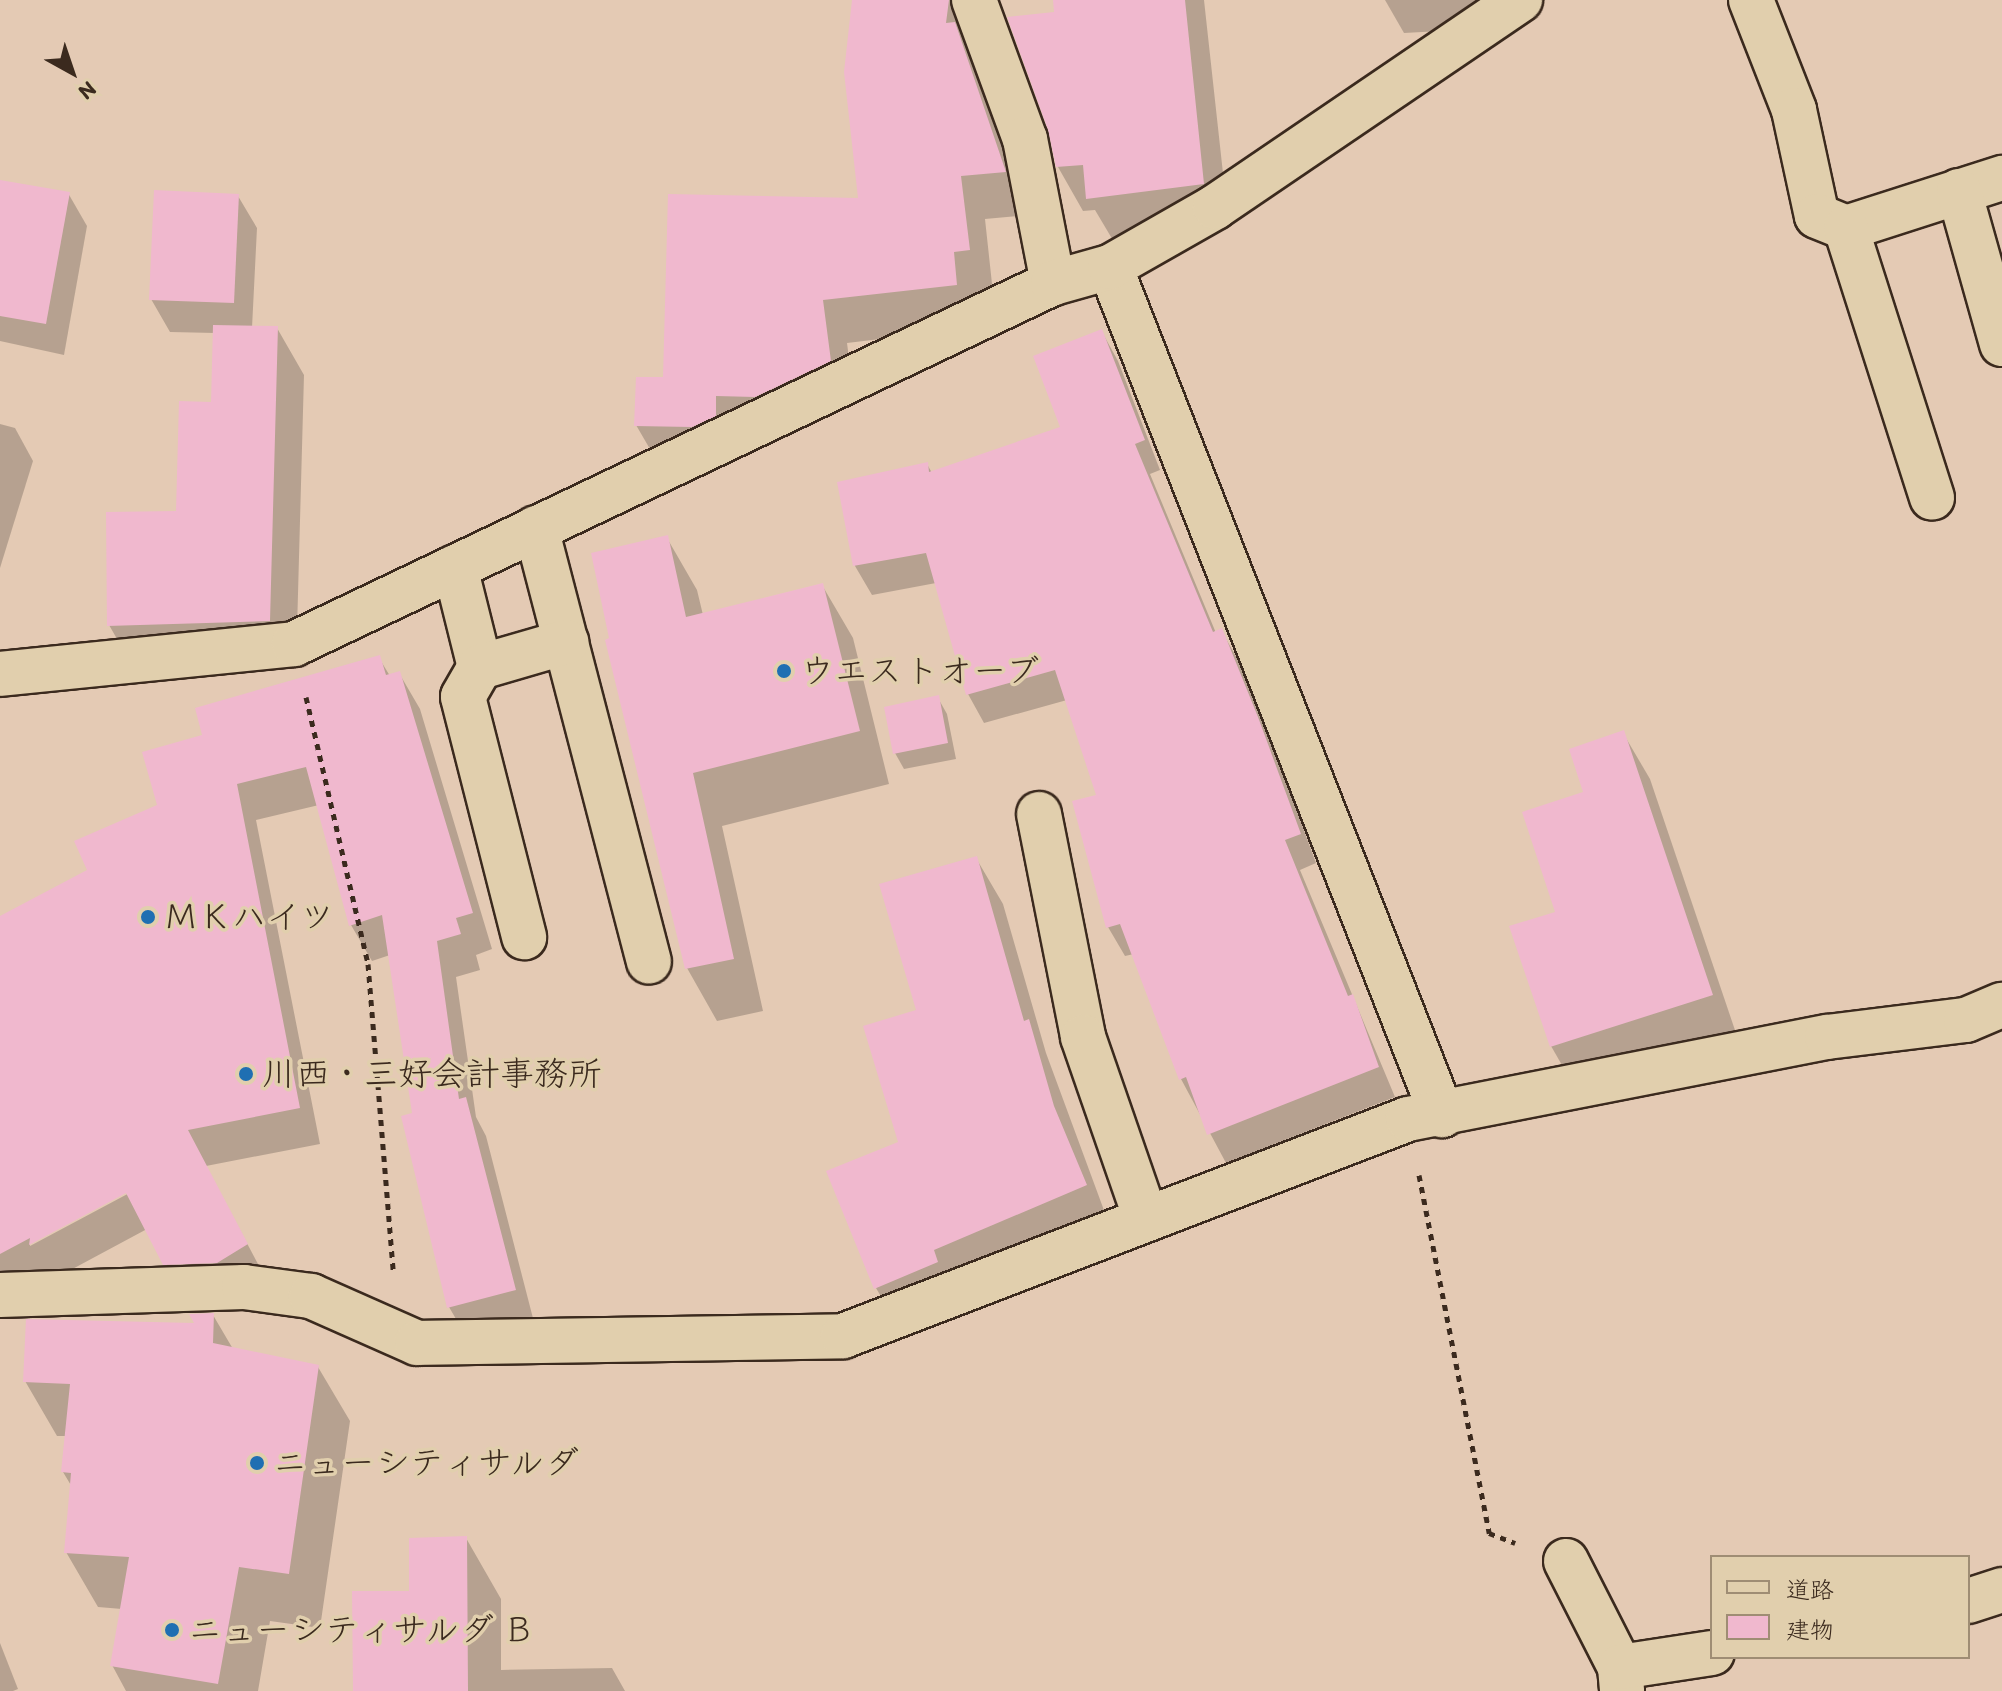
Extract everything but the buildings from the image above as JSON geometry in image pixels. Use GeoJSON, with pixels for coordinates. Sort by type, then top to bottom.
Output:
{"type":"FeatureCollection","features":[{"type":"Feature","properties":{"kind":"street"},"geometry":{"type":"LineString","coordinates":[[974,0],[1025,139],[1053,283]]}},
{"type":"Feature","properties":{"kind":"street"},"geometry":{"type":"LineString","coordinates":[[0,674],[294,644],[1053,283],[1110,267],[1215,207],[1520,0]]}},
{"type":"Feature","properties":{"kind":"street"},"geometry":{"type":"LineString","coordinates":[[1751,0],[1794,110],[1817,216],[1846,228],[2002,178]]}},
{"type":"Feature","properties":{"kind":"street"},"geometry":{"type":"LineString","coordinates":[[1959,191],[2002,344]]}},
{"type":"Feature","properties":{"kind":"street"},"geometry":{"type":"LineString","coordinates":[[1846,228],[1932,498]]}},
{"type":"Feature","properties":{"kind":"street"},"geometry":{"type":"LineString","coordinates":[[1110,267],[1425,1117]]}},
{"type":"Feature","properties":{"kind":"street"},"geometry":{"type":"LineString","coordinates":[[536,528],[649,962]]}},
{"type":"Feature","properties":{"kind":"street"},"geometry":{"type":"LineString","coordinates":[[455,567],[480,667],[463,697],[524,937]]}},
{"type":"Feature","properties":{"kind":"street"},"geometry":{"type":"LineString","coordinates":[[480,667],[566,642]]}},
{"type":"Feature","properties":{"kind":"street"},"geometry":{"type":"LineString","coordinates":[[1039,814],[1083,1037],[1146,1219]]}},
{"type":"Feature","properties":{"kind":"street"},"geometry":{"type":"LineString","coordinates":[[0,1295],[244,1287],[311,1296],[417,1343],[843,1336],[1146,1219],[1425,1117],[1827,1037],[1966,1020],[2002,1005]]}},
{"type":"Feature","properties":{"kind":"street"},"geometry":{"type":"LineString","coordinates":[[1566,1561],[1621,1679],[1710,1654]]}},
{"type":"Feature","properties":{"kind":"street"},"geometry":{"type":"LineString","coordinates":[[1970,1600],[2002,1590]]}},
{"type":"Feature","properties":{"kind":"path"},"geometry":{"type":"LineString","coordinates":[[294,644],[368,964],[399,1335]]}},
{"type":"Feature","properties":{"kind":"path"},"geometry":{"type":"LineString","coordinates":[[1425,1117],[1489,1533],[1566,1561]]}},
{"type":"Feature","properties":{"kind":"place","name":"ウエストオーブ"},"geometry":{"type":"Point","coordinates":[784,671]}},
{"type":"Feature","properties":{"kind":"place","name":"ＭＫハイツ"},"geometry":{"type":"Point","coordinates":[148,917]}},
{"type":"Feature","properties":{"kind":"place","name":"川西・三好会計事務所"},"geometry":{"type":"Point","coordinates":[246,1074]}},
{"type":"Feature","properties":{"kind":"place","name":"ニューシティサルダ"},"geometry":{"type":"Point","coordinates":[257,1463]}},
{"type":"Feature","properties":{"kind":"place","name":"ニューシティサルダ Ｂ"},"geometry":{"type":"Point","coordinates":[172,1630]}}]}
